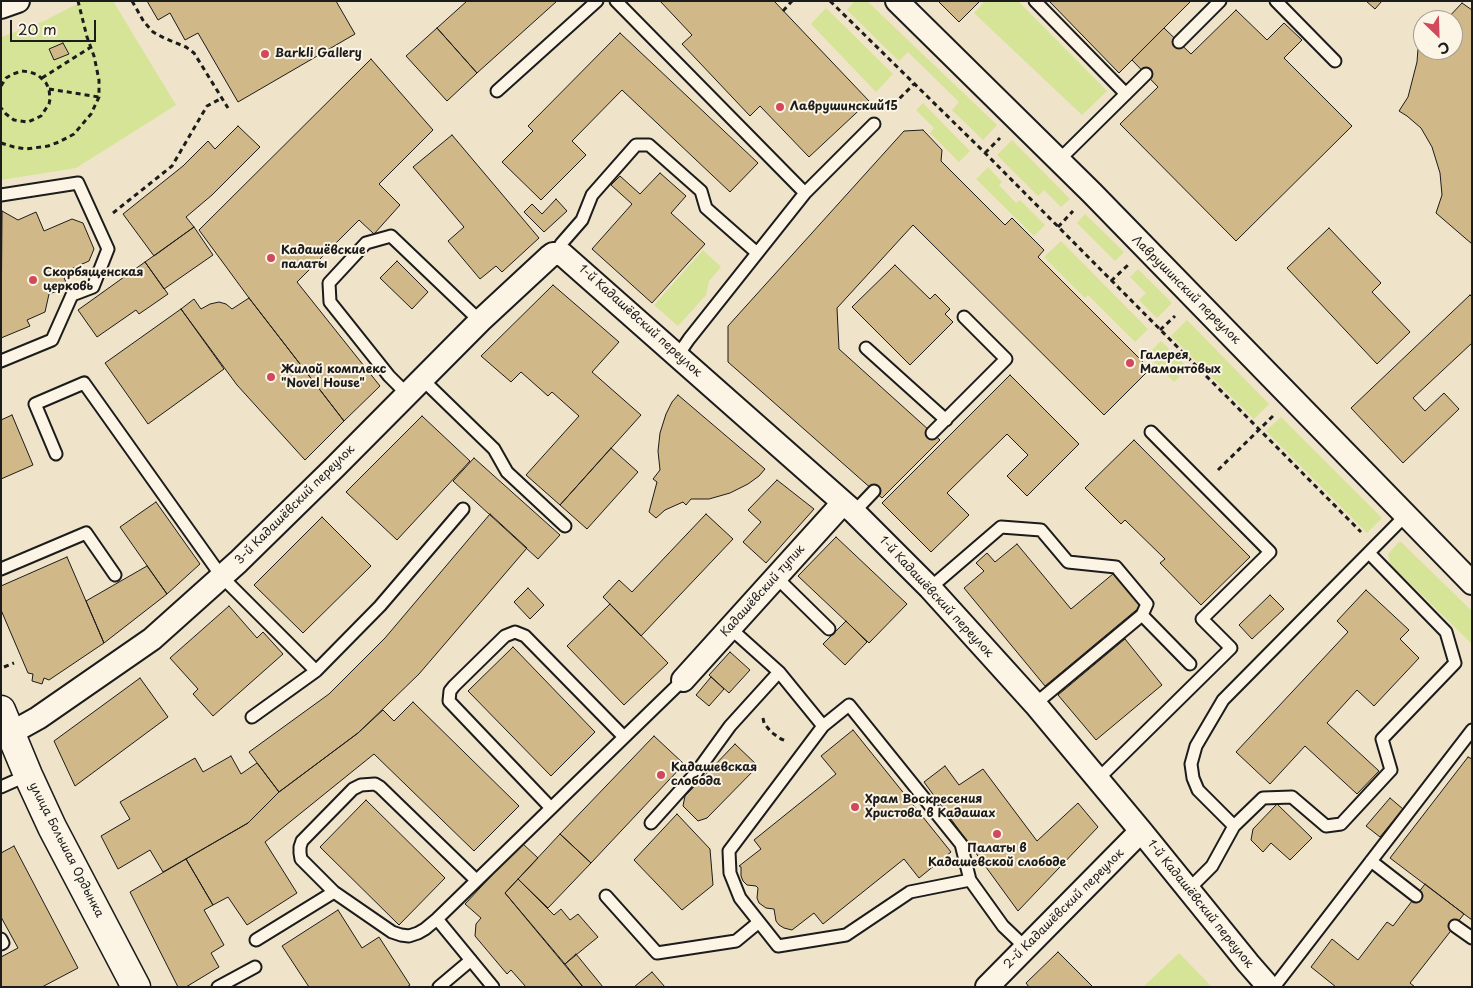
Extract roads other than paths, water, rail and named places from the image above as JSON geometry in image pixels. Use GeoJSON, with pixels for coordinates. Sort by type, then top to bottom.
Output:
{"type":"FeatureCollection","features":[{"type":"Feature","properties":{"kind":"main road","name":"улица Большая Ордынка"},"geometry":{"type":"LineString","coordinates":[[6,722],[52,827],[135,986]]}},
{"type":"Feature","properties":{"kind":"street"},"geometry":{"type":"LineString","coordinates":[[1,7],[18,1]]}},
{"type":"Feature","properties":{"kind":"street","name":"Лаврушинский переулок"},"geometry":{"type":"LineString","coordinates":[[897,1],[1059,160],[1472,583]]}},
{"type":"Feature","properties":{"kind":"street","name":"3-й Кадашёвский переулок"},"geometry":{"type":"LineString","coordinates":[[6,722],[38,718],[152,639],[222,577],[316,486],[480,320],[549,257],[558,253]]}},
{"type":"Feature","properties":{"kind":"street","name":"1-й Кадашёвский переулок"},"geometry":{"type":"LineString","coordinates":[[558,253],[565,255],[849,507],[930,588],[1035,704],[1269,987]]}},
{"type":"Feature","properties":{"kind":"street","name":"Кадашёвский тупик"},"geometry":{"type":"LineString","coordinates":[[683,680],[776,577],[849,507]]}},
{"type":"Feature","properties":{"kind":"street","name":"2-й Кадашёвский переулок"},"geometry":{"type":"LineString","coordinates":[[987,987],[1141,831]]}},
{"type":"Feature","properties":{"kind":"lane"},"geometry":{"type":"LineString","coordinates":[[497,91],[597,1]]}},
{"type":"Feature","properties":{"kind":"lane"},"geometry":{"type":"LineString","coordinates":[[616,1],[805,193]]}},
{"type":"Feature","properties":{"kind":"lane"},"geometry":{"type":"LineString","coordinates":[[1035,1],[1126,94]]}},
{"type":"Feature","properties":{"kind":"lane"},"geometry":{"type":"LineString","coordinates":[[1179,42],[1220,1]]}},
{"type":"Feature","properties":{"kind":"lane"},"geometry":{"type":"LineString","coordinates":[[1276,1],[1335,61]]}},
{"type":"Feature","properties":{"kind":"lane"},"geometry":{"type":"LineString","coordinates":[[1059,160],[1146,74]]}},
{"type":"Feature","properties":{"kind":"lane"},"geometry":{"type":"LineString","coordinates":[[678,355],[805,193],[874,124]]}},
{"type":"Feature","properties":{"kind":"lane"},"geometry":{"type":"LineString","coordinates":[[558,253],[561,244],[582,220],[592,194],[636,145],[649,145],[700,191],[706,208],[757,253]]}},
{"type":"Feature","properties":{"kind":"lane"},"geometry":{"type":"LineString","coordinates":[[1,195],[78,183],[108,249],[93,286],[72,295],[52,340],[1,361]]}},
{"type":"Feature","properties":{"kind":"lane"},"geometry":{"type":"LineString","coordinates":[[480,320],[391,236],[366,243],[329,283],[330,302],[389,376],[414,387],[494,449],[507,472],[565,526]]}},
{"type":"Feature","properties":{"kind":"lane"},"geometry":{"type":"LineString","coordinates":[[932,433],[1006,359],[964,317]]}},
{"type":"Feature","properties":{"kind":"lane"},"geometry":{"type":"LineString","coordinates":[[866,348],[946,420]]}},
{"type":"Feature","properties":{"kind":"lane"},"geometry":{"type":"LineString","coordinates":[[56,454],[35,404],[84,383],[222,577],[316,671]]}},
{"type":"Feature","properties":{"kind":"lane"},"geometry":{"type":"LineString","coordinates":[[1098,779],[1231,648],[1202,619],[1270,552],[1150,432]]}},
{"type":"Feature","properties":{"kind":"lane"},"geometry":{"type":"LineString","coordinates":[[849,507],[874,491]]}},
{"type":"Feature","properties":{"kind":"lane"},"geometry":{"type":"LineString","coordinates":[[252,717],[316,671],[380,606],[463,509]]}},
{"type":"Feature","properties":{"kind":"lane"},"geometry":{"type":"LineString","coordinates":[[1234,826],[1198,790],[1193,778],[1191,764],[1196,746],[1223,700],[1406,515]]}},
{"type":"Feature","properties":{"kind":"lane"},"geometry":{"type":"LineString","coordinates":[[930,588],[1001,527],[1041,530],[1068,562],[1116,566],[1147,604],[1142,615],[1035,704]]}},
{"type":"Feature","properties":{"kind":"lane"},"geometry":{"type":"LineString","coordinates":[[1,569],[86,533],[115,575]]}},
{"type":"Feature","properties":{"kind":"lane"},"geometry":{"type":"LineString","coordinates":[[1188,890],[1212,866],[1234,826],[1263,798],[1292,797],[1326,826],[1341,824],[1391,770],[1382,739],[1455,663],[1446,632],[1372,550]]}},
{"type":"Feature","properties":{"kind":"lane"},"geometry":{"type":"LineString","coordinates":[[776,577],[829,629]]}},
{"type":"Feature","properties":{"kind":"lane"},"geometry":{"type":"LineString","coordinates":[[1142,615],[1190,664]]}},
{"type":"Feature","properties":{"kind":"lane"},"geometry":{"type":"LineString","coordinates":[[730,628],[779,672],[823,726]]}},
{"type":"Feature","properties":{"kind":"lane"},"geometry":{"type":"LineString","coordinates":[[551,808],[449,701],[450,691],[454,686],[506,636],[515,632],[520,633],[624,737]]}},
{"type":"Feature","properties":{"kind":"lane"},"geometry":{"type":"LineString","coordinates":[[651,823],[696,773],[730,726],[779,672]]}},
{"type":"Feature","properties":{"kind":"lane"},"geometry":{"type":"LineString","coordinates":[[476,880],[375,784],[361,785],[353,789],[302,841],[300,847],[301,859],[334,892],[392,932],[409,936],[418,933],[437,919],[683,680]]}},
{"type":"Feature","properties":{"kind":"lane"},"geometry":{"type":"LineString","coordinates":[[970,880],[910,892],[846,935],[778,946],[740,898],[730,874],[729,850],[823,726],[849,704],[961,844],[970,880],[1004,926],[1026,948]]}},
{"type":"Feature","properties":{"kind":"lane"},"geometry":{"type":"LineString","coordinates":[[1274,987],[1472,730]]}},
{"type":"Feature","properties":{"kind":"lane"},"geometry":{"type":"LineString","coordinates":[[1,787],[28,775]]}},
{"type":"Feature","properties":{"kind":"lane"},"geometry":{"type":"LineString","coordinates":[[1371,861],[1416,896]]}},
{"type":"Feature","properties":{"kind":"lane"},"geometry":{"type":"LineString","coordinates":[[256,940],[334,892]]}},
{"type":"Feature","properties":{"kind":"lane"},"geometry":{"type":"LineString","coordinates":[[606,896],[657,953],[736,941],[759,922]]}},
{"type":"Feature","properties":{"kind":"lane"},"geometry":{"type":"LineString","coordinates":[[437,919],[493,987]]}},
{"type":"Feature","properties":{"kind":"lane"},"geometry":{"type":"LineString","coordinates":[[1456,926],[1472,938]]}},
{"type":"Feature","properties":{"kind":"lane"},"geometry":{"type":"LineString","coordinates":[[1,939],[3,943],[1,944]]}},
{"type":"Feature","properties":{"kind":"lane"},"geometry":{"type":"LineString","coordinates":[[439,987],[471,960]]}},
{"type":"Feature","properties":{"kind":"lane"},"geometry":{"type":"LineString","coordinates":[[218,987],[255,967]]}},
{"type":"Feature","properties":{"kind":"place","name":"Barkli Gallery"},"geometry":{"type":"Point","coordinates":[265,54]}},
{"type":"Feature","properties":{"kind":"place","name":"Лаврушинский15"},"geometry":{"type":"Point","coordinates":[780,107]}},
{"type":"Feature","properties":{"kind":"place","name":"Кадашёвские палаты"},"geometry":{"type":"Point","coordinates":[271,258]}},
{"type":"Feature","properties":{"kind":"place","name":"Скорбященская церковь"},"geometry":{"type":"Point","coordinates":[33,280]}},
{"type":"Feature","properties":{"kind":"place","name":"Галерея Мамонтовых"},"geometry":{"type":"Point","coordinates":[1130,363]}},
{"type":"Feature","properties":{"kind":"place","name":"Жилой комплекс \"Novel House\""},"geometry":{"type":"Point","coordinates":[271,377]}},
{"type":"Feature","properties":{"kind":"place","name":"Кадашевская слобода"},"geometry":{"type":"Point","coordinates":[661,775]}},
{"type":"Feature","properties":{"kind":"place","name":"Храм Воскресения Христова в Кадашах"},"geometry":{"type":"Point","coordinates":[855,807]}},
{"type":"Feature","properties":{"kind":"place","name":"Палаты в Кадашевской слободе"},"geometry":{"type":"Point","coordinates":[997,834]}}]}
